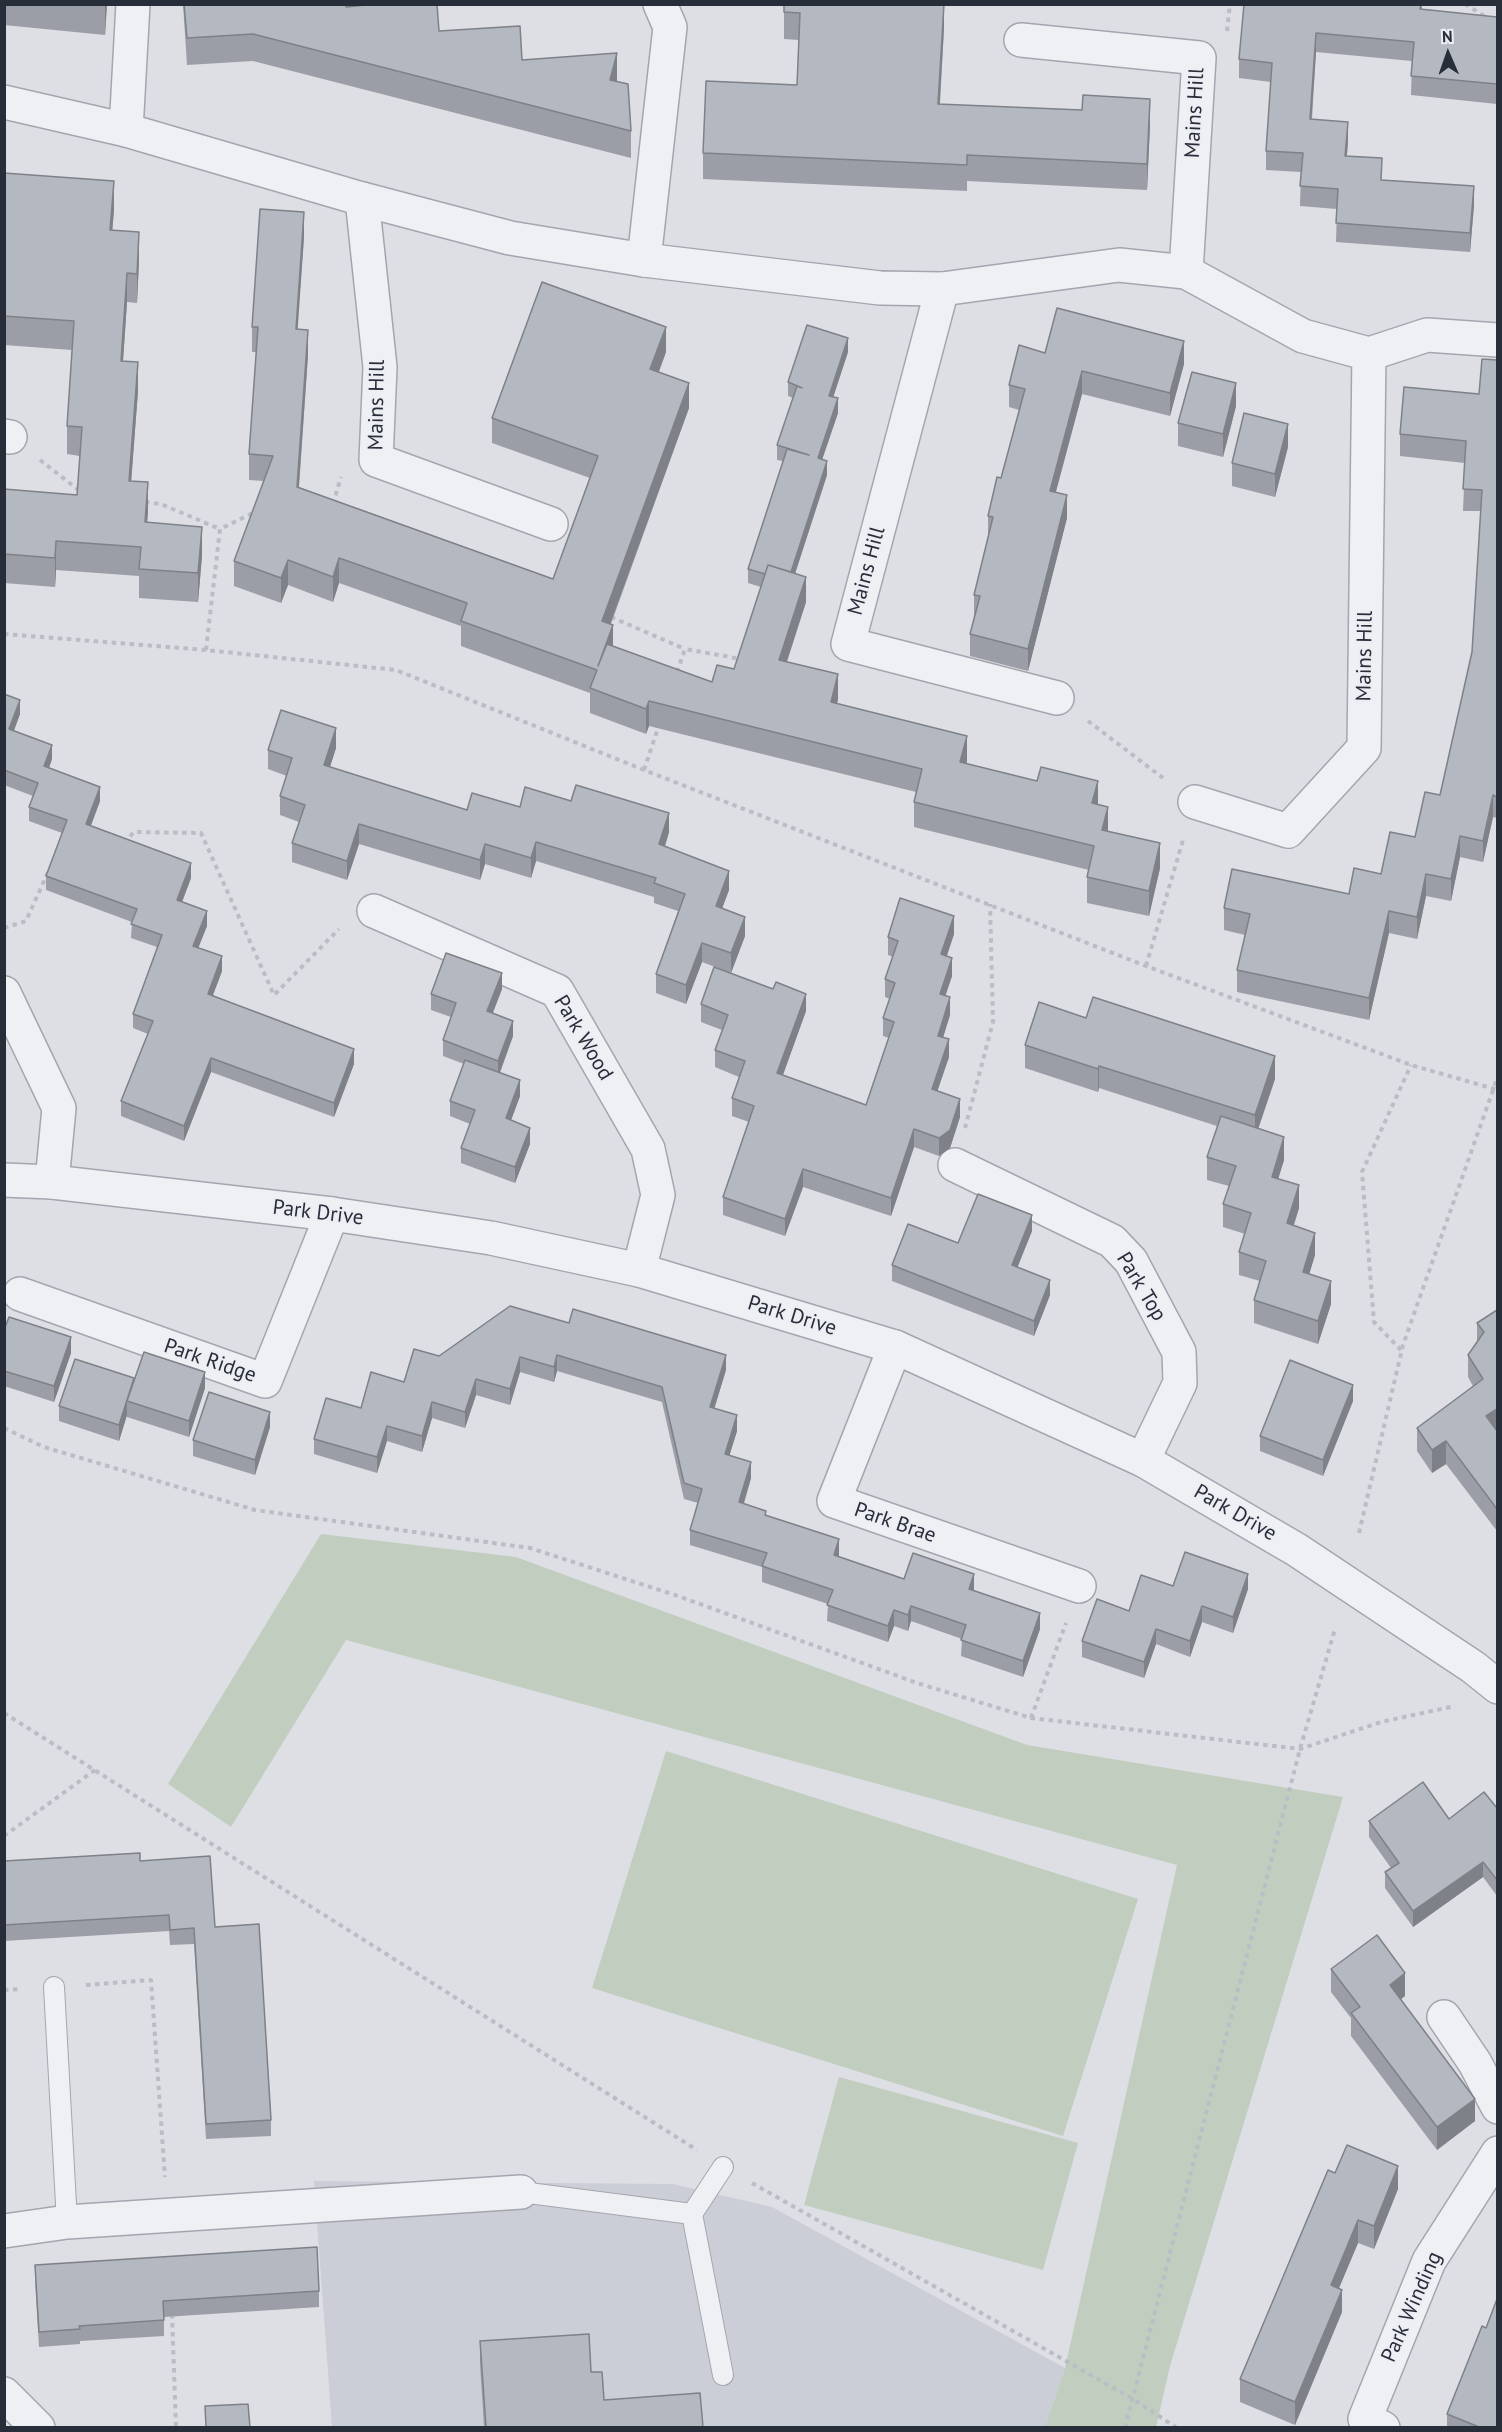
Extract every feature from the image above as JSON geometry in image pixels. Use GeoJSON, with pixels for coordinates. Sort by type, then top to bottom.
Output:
{"type":"FeatureCollection","features":[{"type":"Feature","properties":{"kind":"street"},"geometry":{"type":"LineString","coordinates":[[126,130],[133,4]]}},
{"type":"Feature","properties":{"kind":"street"},"geometry":{"type":"LineString","coordinates":[[645,260],[670,27],[660,4]]}},
{"type":"Feature","properties":{"kind":"street","name":"Mains Hill"},"geometry":{"type":"LineString","coordinates":[[1021,40],[1199,58],[1186,272]]}},
{"type":"Feature","properties":{"kind":"street"},"geometry":{"type":"LineString","coordinates":[[4,102],[126,130],[362,199],[510,238],[645,260],[880,288],[942,289],[1119,265],[1186,272],[1303,336],[1369,354],[1426,335],[1497,340]]}},
{"type":"Feature","properties":{"kind":"street","name":"Mains Hill"},"geometry":{"type":"LineString","coordinates":[[362,199],[380,367],[376,460],[551,524]]}},
{"type":"Feature","properties":{"kind":"street","name":"Mains Hill"},"geometry":{"type":"LineString","coordinates":[[942,289],[848,644],[1057,698]]}},
{"type":"Feature","properties":{"kind":"street","name":"Mains Hill"},"geometry":{"type":"LineString","coordinates":[[1195,802],[1288,831],[1364,748],[1369,354]]}},
{"type":"Feature","properties":{"kind":"street","name":"Park Wood"},"geometry":{"type":"LineString","coordinates":[[374,911],[557,991],[648,1149],[658,1194],[639,1270]]}},
{"type":"Feature","properties":{"kind":"street"},"geometry":{"type":"LineString","coordinates":[[4,993],[59,1108],[52,1182]]}},
{"type":"Feature","properties":{"kind":"street","name":"Park Top"},"geometry":{"type":"LineString","coordinates":[[955,1165],[1112,1241],[1131,1261],[1179,1352],[1180,1383],[1143,1460]]}},
{"type":"Feature","properties":{"kind":"street","name":"Park Drive"},"geometry":{"type":"LineString","coordinates":[[4,1180],[52,1182],[333,1214],[492,1239],[639,1270],[895,1347],[1143,1460],[1297,1550],[1473,1667],[1493,1683]]}},
{"type":"Feature","properties":{"kind":"street","name":"Park Ridge"},"geometry":{"type":"LineString","coordinates":[[20,1294],[265,1381],[333,1214]]}},
{"type":"Feature","properties":{"kind":"street","name":"Park Brae"},"geometry":{"type":"LineString","coordinates":[[895,1347],[834,1501],[1080,1586]]}},
{"type":"Feature","properties":{"kind":"street"},"geometry":{"type":"LineString","coordinates":[[1444,2017],[1475,2063],[1497,2107]]}},
{"type":"Feature","properties":{"kind":"street","name":"Park Winding"},"geometry":{"type":"LineString","coordinates":[[1370,2424],[1429,2261],[1497,2153]]}},
{"type":"Feature","properties":{"kind":"street"},"geometry":{"type":"LineString","coordinates":[[4,2231],[66,2222],[521,2192]]}},
{"type":"Feature","properties":{"kind":"street"},"geometry":{"type":"LineString","coordinates":[[4,2394],[38,2427]]}},
{"type":"Feature","properties":{"kind":"lane"},"geometry":{"type":"LineString","coordinates":[[54,1987],[66,2222]]}},
{"type":"Feature","properties":{"kind":"lane"},"geometry":{"type":"LineString","coordinates":[[723,2167],[692,2214],[723,2375]]}},
{"type":"Feature","properties":{"kind":"lane"},"geometry":{"type":"LineString","coordinates":[[521,2192],[692,2214]]}},
{"type":"Feature","properties":{"kind":"path"},"geometry":{"type":"LineString","coordinates":[[1465,4],[1490,20]]}},
{"type":"Feature","properties":{"kind":"path"},"geometry":{"type":"LineString","coordinates":[[8,437],[80,491]]}},
{"type":"Feature","properties":{"kind":"path"},"geometry":{"type":"LineString","coordinates":[[322,502],[333,504],[347,455],[376,460]]}},
{"type":"Feature","properties":{"kind":"path"},"geometry":{"type":"LineString","coordinates":[[141,501],[161,504],[220,529],[259,510]]}},
{"type":"Feature","properties":{"kind":"path"},"geometry":{"type":"LineString","coordinates":[[206,650],[220,529]]}},
{"type":"Feature","properties":{"kind":"path"},"geometry":{"type":"LineString","coordinates":[[605,615],[685,649],[752,661]]}},
{"type":"Feature","properties":{"kind":"path"},"geometry":{"type":"LineString","coordinates":[[4,634],[206,650],[396,670],[644,770],[1146,966],[1411,1065],[1496,1088]]}},
{"type":"Feature","properties":{"kind":"path"},"geometry":{"type":"LineString","coordinates":[[674,682],[685,649]]}},
{"type":"Feature","properties":{"kind":"path"},"geometry":{"type":"LineString","coordinates":[[1057,698],[1195,802],[1146,966]]}},
{"type":"Feature","properties":{"kind":"path"},"geometry":{"type":"LineString","coordinates":[[644,770],[662,715]]}},
{"type":"Feature","properties":{"kind":"path"},"geometry":{"type":"LineString","coordinates":[[121,846],[134,832],[201,833],[274,995],[346,922],[374,911]]}},
{"type":"Feature","properties":{"kind":"path"},"geometry":{"type":"LineString","coordinates":[[4,928],[26,921],[52,862]]}},
{"type":"Feature","properties":{"kind":"path"},"geometry":{"type":"LineString","coordinates":[[955,1165],[993,1022],[990,904]]}},
{"type":"Feature","properties":{"kind":"path"},"geometry":{"type":"LineString","coordinates":[[1401,1350],[1374,1322],[1362,1172],[1411,1065]]}},
{"type":"Feature","properties":{"kind":"path"},"geometry":{"type":"LineString","coordinates":[[1359,1533],[1401,1350],[1496,1088],[1497,1076]]}},
{"type":"Feature","properties":{"kind":"path"},"geometry":{"type":"LineString","coordinates":[[4,1428],[44,1446],[255,1510],[530,1548],[678,1596],[917,1683],[1031,1718],[1300,1749],[1381,1722],[1458,1705],[1493,1683]]}},
{"type":"Feature","properties":{"kind":"path"},"geometry":{"type":"LineString","coordinates":[[1031,1718],[1080,1586]]}},
{"type":"Feature","properties":{"kind":"path"},"geometry":{"type":"LineString","coordinates":[[1125,2427],[1300,1749],[1335,1629]]}},
{"type":"Feature","properties":{"kind":"path"},"geometry":{"type":"LineString","coordinates":[[4,1713],[723,2167],[1133,2399],[1177,2427]]}},
{"type":"Feature","properties":{"kind":"path"},"geometry":{"type":"LineString","coordinates":[[4,1836],[95,1770]]}},
{"type":"Feature","properties":{"kind":"path"},"geometry":{"type":"LineString","coordinates":[[4,1990],[151,1980],[168,2215]]}},
{"type":"Feature","properties":{"kind":"path"},"geometry":{"type":"LineString","coordinates":[[171,2309],[176,2427]]}},
{"type":"Feature","properties":{"kind":"shaded area"},"geometry":{"type":"Polygon","coordinates":[[[314,2181],[673,2184],[772,2207],[1065,2368],[1045,2427],[332,2427],[314,2181]]]}},
{"type":"Feature","properties":{"kind":"green space"},"geometry":{"type":"Polygon","coordinates":[[[321,1534],[516,1557],[1027,1745],[1343,1797],[1170,2366],[1156,2427],[1045,2427],[1065,2368],[1177,1865],[346,1640],[231,1827],[168,1784],[321,1534]]]}},
{"type":"Feature","properties":{"kind":"green space"},"geometry":{"type":"Polygon","coordinates":[[[666,1751],[1138,1899],[1063,2136],[592,1988],[666,1751]]]}},
{"type":"Feature","properties":{"kind":"green space"},"geometry":{"type":"Polygon","coordinates":[[[839,2077],[1078,2143],[1043,2270],[804,2205],[839,2077]]]}},
{"type":"Feature","properties":{"kind":"building"},"geometry":{"type":"Polygon","coordinates":[[[184,4],[346,4],[346,7],[375,4],[437,4],[439,31],[520,26],[522,60],[617,53],[610,80],[628,84],[631,131],[253,34],[187,38],[184,4]]]}},
{"type":"Feature","properties":{"kind":"building"},"geometry":{"type":"Polygon","coordinates":[[[784,4],[944,4],[938,104],[1082,110],[1083,95],[1150,99],[1147,164],[967,155],[967,165],[703,153],[706,81],[797,85],[800,13],[784,12],[784,4]]]}},
{"type":"Feature","properties":{"kind":"building"},"geometry":{"type":"Polygon","coordinates":[[[1244,4],[1421,4],[1420,9],[1497,17],[1497,84],[1411,76],[1414,42],[1316,33],[1310,119],[1348,122],[1345,156],[1382,158],[1381,180],[1474,186],[1470,233],[1336,223],[1338,189],[1300,186],[1303,153],[1266,151],[1272,63],[1239,59],[1244,4]]]}},
{"type":"Feature","properties":{"kind":"building"},"geometry":{"type":"Polygon","coordinates":[[[4,173],[114,181],[110,230],[139,232],[137,274],[127,273],[121,361],[138,362],[129,481],[148,482],[145,522],[202,527],[198,573],[139,569],[141,547],[56,541],[55,558],[4,554],[4,489],[77,495],[82,427],[67,426],[74,321],[4,316],[4,173]]]}},
{"type":"Feature","properties":{"kind":"building"},"geometry":{"type":"Polygon","coordinates":[[[260,209],[304,212],[296,329],[308,330],[297,487],[553,579],[598,456],[492,418],[542,282],[666,327],[650,369],[689,383],[602,621],[613,625],[598,666],[607,644],[712,682],[717,665],[734,669],[768,565],[806,577],[779,660],[838,674],[831,702],[967,736],[960,762],[1037,781],[1041,767],[1098,781],[1092,803],[1108,807],[1102,830],[1160,843],[1149,891],[1087,877],[1094,846],[914,802],[922,769],[649,701],[646,709],[590,688],[597,670],[461,621],[467,603],[339,558],[333,577],[288,560],[281,578],[234,561],[273,456],[249,454],[258,327],[252,327],[260,209]]]}},
{"type":"Feature","properties":{"kind":"building"},"geometry":{"type":"Polygon","coordinates":[[[1057,308],[1184,341],[1170,393],[1082,371],[1050,491],[1067,495],[1028,649],[970,634],[980,596],[974,595],[993,517],[988,516],[997,477],[1001,478],[1025,389],[1009,385],[1019,345],[1045,353],[1057,308]]]}},
{"type":"Feature","properties":{"kind":"building"},"geometry":{"type":"Polygon","coordinates":[[[807,325],[848,338],[829,396],[838,398],[818,458],[827,461],[791,572],[768,565],[765,574],[748,569],[787,449],[809,455],[777,445],[797,386],[802,388],[788,382],[807,325]]]}},
{"type":"Feature","properties":{"kind":"building"},"geometry":{"type":"Polygon","coordinates":[[[1482,359],[1497,360],[1497,797],[1493,795],[1483,841],[1460,836],[1451,879],[1426,874],[1417,917],[1389,911],[1369,998],[1237,970],[1250,914],[1224,908],[1232,869],[1349,894],[1354,868],[1381,874],[1390,832],[1415,837],[1425,792],[1440,795],[1472,652],[1482,490],[1463,489],[1466,441],[1400,434],[1404,387],[1479,394],[1482,359]]]}},
{"type":"Feature","properties":{"kind":"building"},"geometry":{"type":"Polygon","coordinates":[[[1192,372],[1236,383],[1223,434],[1178,423],[1192,372]]]}},
{"type":"Feature","properties":{"kind":"building"},"geometry":{"type":"Polygon","coordinates":[[[1244,413],[1288,424],[1275,474],[1232,463],[1244,413]]]}},
{"type":"Feature","properties":{"kind":"building"},"geometry":{"type":"Polygon","coordinates":[[[4,694],[20,700],[9,729],[52,745],[44,766],[100,787],[86,824],[191,863],[177,900],[207,911],[193,946],[222,956],[208,994],[354,1049],[334,1103],[211,1058],[184,1126],[121,1101],[153,1021],[133,1014],[162,935],[131,924],[137,909],[46,876],[67,820],[29,807],[38,783],[4,770],[4,694]]]}},
{"type":"Feature","properties":{"kind":"building"},"geometry":{"type":"Polygon","coordinates":[[[281,710],[336,728],[324,765],[467,810],[472,793],[520,807],[525,787],[571,801],[576,785],[669,813],[659,844],[729,871],[716,906],[745,917],[731,953],[702,943],[686,985],[656,974],[685,894],[654,883],[656,878],[536,842],[531,858],[485,844],[480,860],[359,824],[347,861],[292,843],[305,805],[280,796],[292,758],[268,750],[281,710]]]}},
{"type":"Feature","properties":{"kind":"building"},"geometry":{"type":"Polygon","coordinates":[[[900,898],[954,916],[941,954],[952,958],[940,994],[950,997],[938,1036],[949,1039],[932,1089],[960,1099],[950,1130],[939,1138],[914,1129],[891,1198],[803,1169],[785,1219],[723,1197],[754,1106],[732,1098],[745,1061],[715,1050],[728,1015],[701,1004],[714,967],[773,989],[776,982],[806,994],[777,1073],[866,1105],[894,1022],[883,1018],[895,983],[885,979],[898,941],[888,937],[900,898]]]}},
{"type":"Feature","properties":{"kind":"building"},"geometry":{"type":"Polygon","coordinates":[[[446,953],[502,973],[487,1011],[513,1021],[498,1061],[443,1040],[456,1003],[431,994],[446,953]]]}},
{"type":"Feature","properties":{"kind":"building"},"geometry":{"type":"Polygon","coordinates":[[[1093,997],[1275,1056],[1255,1115],[1025,1045],[1039,1002],[1086,1018],[1093,997]]]}},
{"type":"Feature","properties":{"kind":"building"},"geometry":{"type":"Polygon","coordinates":[[[465,1060],[520,1080],[506,1118],[530,1128],[515,1167],[461,1148],[475,1110],[450,1101],[465,1060]]]}},
{"type":"Feature","properties":{"kind":"building"},"geometry":{"type":"Polygon","coordinates":[[[1221,1116],[1284,1137],[1272,1177],[1299,1185],[1287,1223],[1315,1233],[1303,1272],[1331,1281],[1318,1321],[1254,1300],[1266,1261],[1239,1252],[1251,1213],[1223,1204],[1236,1166],[1207,1157],[1221,1116]]]}},
{"type":"Feature","properties":{"kind":"building"},"geometry":{"type":"Polygon","coordinates":[[[978,1194],[1032,1215],[1012,1265],[1050,1280],[1034,1321],[892,1265],[908,1224],[958,1243],[978,1194]]]}},
{"type":"Feature","properties":{"kind":"building"},"geometry":{"type":"Polygon","coordinates":[[[510,1306],[569,1323],[573,1309],[726,1355],[710,1407],[737,1415],[725,1454],[751,1462],[739,1502],[766,1511],[765,1515],[839,1539],[834,1555],[904,1579],[913,1553],[974,1574],[969,1589],[1040,1613],[1023,1661],[961,1640],[966,1625],[911,1606],[908,1615],[894,1610],[888,1626],[827,1605],[833,1590],[762,1566],[767,1553],[690,1530],[702,1489],[684,1483],[662,1387],[557,1355],[554,1367],[520,1357],[510,1389],[476,1379],[465,1412],[432,1402],[422,1436],[387,1426],[377,1457],[314,1439],[326,1398],[361,1408],[371,1372],[404,1382],[414,1349],[439,1356],[510,1306]]]}},
{"type":"Feature","properties":{"kind":"building"},"geometry":{"type":"Polygon","coordinates":[[[1497,1310],[1497,1409],[1486,1416],[1497,1431],[1497,1509],[1446,1441],[1432,1450],[1417,1428],[1483,1379],[1468,1355],[1484,1332],[1477,1323],[1497,1310]]]}},
{"type":"Feature","properties":{"kind":"building"},"geometry":{"type":"Polygon","coordinates":[[[9,1317],[71,1337],[54,1386],[4,1371],[4,1330],[9,1317]]]}},
{"type":"Feature","properties":{"kind":"building"},"geometry":{"type":"Polygon","coordinates":[[[144,1352],[205,1372],[189,1421],[127,1401],[144,1352]]]}},
{"type":"Feature","properties":{"kind":"building"},"geometry":{"type":"Polygon","coordinates":[[[75,1359],[134,1378],[119,1425],[59,1406],[75,1359]]]}},
{"type":"Feature","properties":{"kind":"building"},"geometry":{"type":"Polygon","coordinates":[[[1290,1360],[1353,1385],[1323,1460],[1260,1436],[1290,1360]]]}},
{"type":"Feature","properties":{"kind":"building"},"geometry":{"type":"Polygon","coordinates":[[[209,1392],[270,1412],[255,1460],[193,1440],[209,1392]]]}},
{"type":"Feature","properties":{"kind":"building"},"geometry":{"type":"Polygon","coordinates":[[[1185,1552],[1248,1574],[1233,1617],[1202,1606],[1190,1641],[1156,1629],[1144,1662],[1082,1641],[1097,1599],[1129,1611],[1141,1575],[1173,1586],[1185,1552]]]}},
{"type":"Feature","properties":{"kind":"building"},"geometry":{"type":"Polygon","coordinates":[[[1423,1782],[1449,1819],[1484,1792],[1497,1808],[1497,1880],[1483,1862],[1413,1911],[1385,1872],[1399,1863],[1369,1821],[1423,1782]]]}},
{"type":"Feature","properties":{"kind":"building"},"geometry":{"type":"Polygon","coordinates":[[[140,1853],[140,1861],[210,1856],[215,1927],[259,1924],[271,2120],[206,2124],[194,1928],[170,1930],[169,1915],[4,1925],[4,1861],[140,1853]]]}},
{"type":"Feature","properties":{"kind":"building"},"geometry":{"type":"Polygon","coordinates":[[[1377,1935],[1405,1973],[1390,1985],[1475,2099],[1437,2127],[1351,2013],[1360,2007],[1331,1969],[1377,1935]]]}},
{"type":"Feature","properties":{"kind":"building"},"geometry":{"type":"Polygon","coordinates":[[[1347,2145],[1398,2166],[1374,2226],[1358,2220],[1331,2285],[1342,2290],[1295,2402],[1240,2379],[1328,2170],[1335,2173],[1347,2145]]]}},
{"type":"Feature","properties":{"kind":"building"},"geometry":{"type":"Polygon","coordinates":[[[317,2247],[319,2291],[163,2301],[164,2320],[79,2326],[80,2329],[39,2332],[35,2265],[317,2247]]]}},
{"type":"Feature","properties":{"kind":"building"},"geometry":{"type":"Polygon","coordinates":[[[1497,2299],[1497,2427],[1479,2427],[1447,2414],[1482,2326],[1486,2328],[1497,2299]]]}},
{"type":"Feature","properties":{"kind":"building"},"geometry":{"type":"Polygon","coordinates":[[[589,2334],[591,2372],[602,2372],[604,2400],[700,2393],[703,2427],[486,2427],[480,2341],[589,2334]]]}},
{"type":"Feature","properties":{"kind":"building"},"geometry":{"type":"Polygon","coordinates":[[[248,2404],[250,2427],[206,2427],[205,2406],[248,2404]]]}}]}
